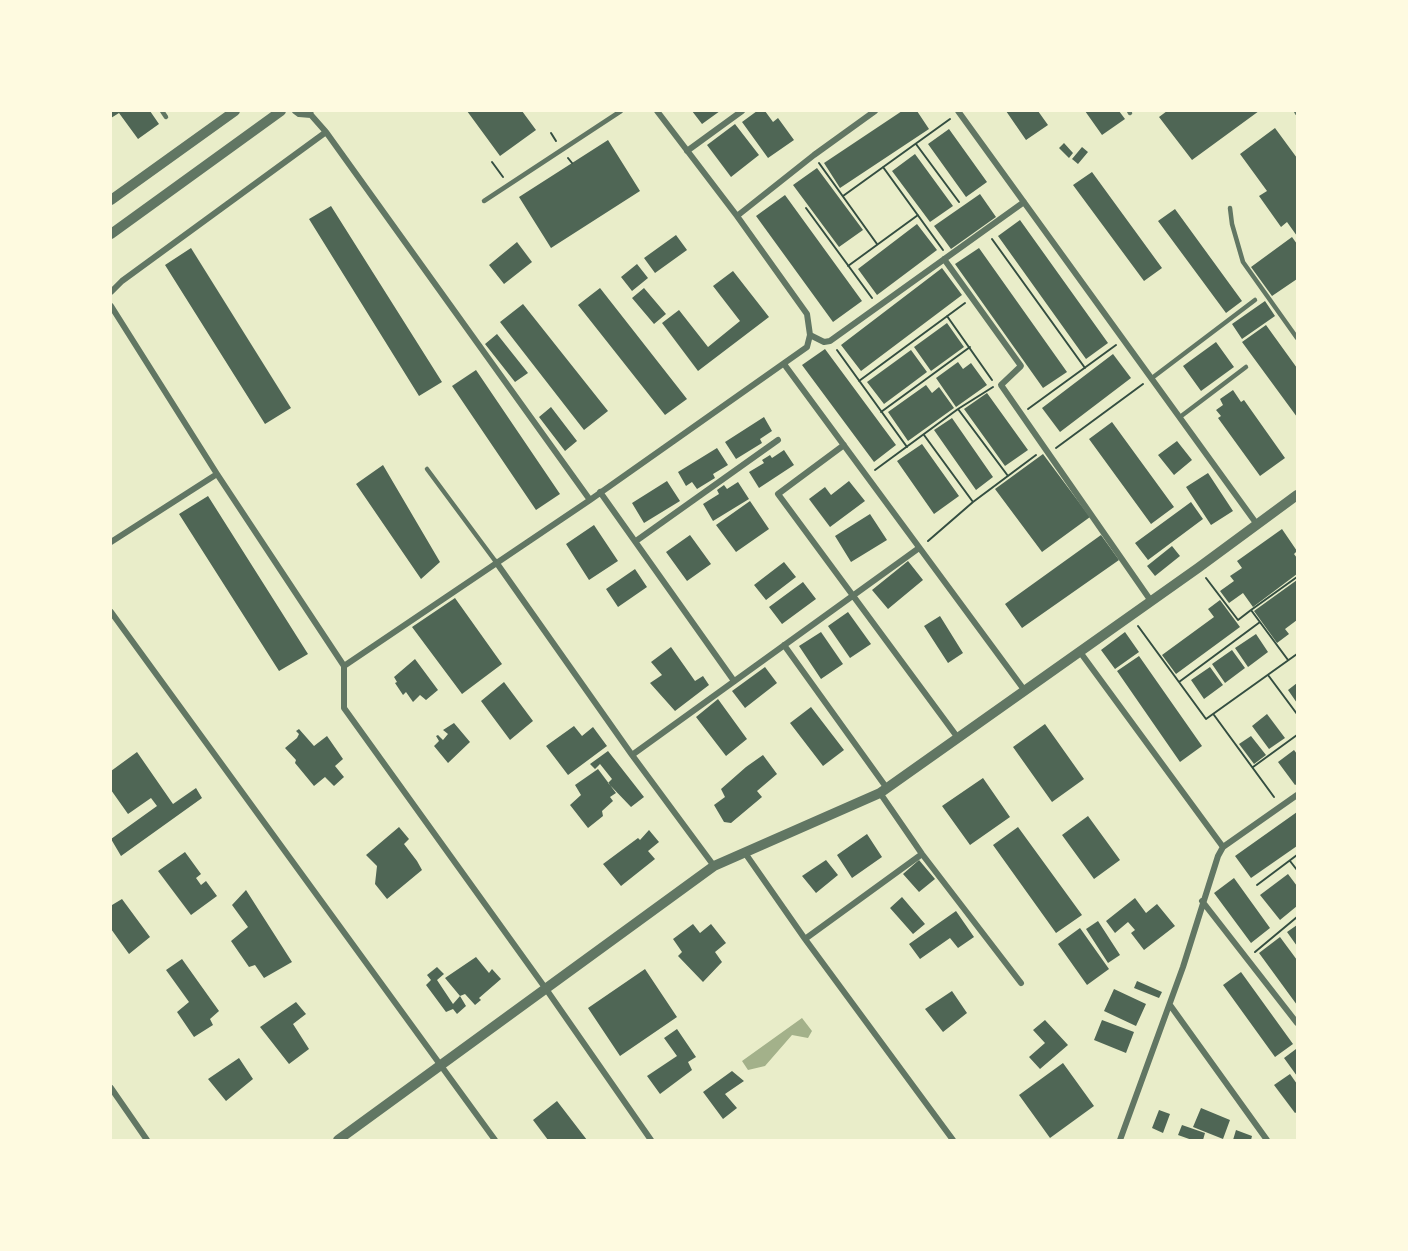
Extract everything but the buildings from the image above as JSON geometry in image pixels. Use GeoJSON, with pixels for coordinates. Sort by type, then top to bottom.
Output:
{"type":"FeatureCollection","features":[{"type":"Feature","properties":{"kind":"street"},"geometry":{"type":"LineString","coordinates":[[111,200],[235,111]]}},
{"type":"Feature","properties":{"kind":"street"},"geometry":{"type":"LineString","coordinates":[[111,234],[281,111]]}},
{"type":"Feature","properties":{"kind":"street"},"geometry":{"type":"LineString","coordinates":[[295,111],[299,114],[310,113],[327,132],[590,500]]}},
{"type":"Feature","properties":{"kind":"street"},"geometry":{"type":"LineString","coordinates":[[344,666],[590,500],[807,347],[810,335],[807,314],[737,216],[657,111]]}},
{"type":"Feature","properties":{"kind":"street"},"geometry":{"type":"LineString","coordinates":[[687,150],[742,111]]}},
{"type":"Feature","properties":{"kind":"street"},"geometry":{"type":"LineString","coordinates":[[737,216],[814,155],[875,111]]}},
{"type":"Feature","properties":{"kind":"street"},"geometry":{"type":"LineString","coordinates":[[959,112],[1256,523]]}},
{"type":"Feature","properties":{"kind":"street"},"geometry":{"type":"LineString","coordinates":[[111,292],[122,280],[327,132]]}},
{"type":"Feature","properties":{"kind":"street"},"geometry":{"type":"LineString","coordinates":[[810,335],[824,342],[830,340],[1024,202]]}},
{"type":"Feature","properties":{"kind":"street"},"geometry":{"type":"LineString","coordinates":[[946,258],[1021,366],[1001,385],[1151,601]]}},
{"type":"Feature","properties":{"kind":"street"},"geometry":{"type":"LineString","coordinates":[[111,306],[344,666],[344,708],[546,989],[651,1140]]}},
{"type":"Feature","properties":{"kind":"street"},"geometry":{"type":"LineString","coordinates":[[784,364],[1025,691]]}},
{"type":"Feature","properties":{"kind":"street"},"geometry":{"type":"LineString","coordinates":[[636,541],[778,440]]}},
{"type":"Feature","properties":{"kind":"street"},"geometry":{"type":"LineString","coordinates":[[844,445],[778,494],[958,738]]}},
{"type":"Feature","properties":{"kind":"street"},"geometry":{"type":"LineString","coordinates":[[111,542],[218,474]]}},
{"type":"Feature","properties":{"kind":"street"},"geometry":{"type":"LineString","coordinates":[[600,492],[734,681]]}},
{"type":"Feature","properties":{"kind":"street"},"geometry":{"type":"LineString","coordinates":[[338,1140],[714,866],[883,790],[1198,568],[1297,495]]}},
{"type":"Feature","properties":{"kind":"street"},"geometry":{"type":"LineString","coordinates":[[632,755],[919,548]]}},
{"type":"Feature","properties":{"kind":"street"},"geometry":{"type":"LineString","coordinates":[[496,562],[632,755],[714,866]]}},
{"type":"Feature","properties":{"kind":"street"},"geometry":{"type":"LineString","coordinates":[[111,612],[495,1140]]}},
{"type":"Feature","properties":{"kind":"street"},"geometry":{"type":"LineString","coordinates":[[784,645],[883,790],[922,854],[1021,983]]}},
{"type":"Feature","properties":{"kind":"street"},"geometry":{"type":"LineString","coordinates":[[1080,652],[1223,847]]}},
{"type":"Feature","properties":{"kind":"street"},"geometry":{"type":"LineString","coordinates":[[1120,1140],[1170,1005],[1218,856],[1223,847],[1297,795]]}},
{"type":"Feature","properties":{"kind":"street"},"geometry":{"type":"LineString","coordinates":[[745,853],[952,1140]]}},
{"type":"Feature","properties":{"kind":"street"},"geometry":{"type":"LineString","coordinates":[[805,939],[922,854]]}},
{"type":"Feature","properties":{"kind":"street"},"geometry":{"type":"LineString","coordinates":[[1202,902],[1297,1023]]}},
{"type":"Feature","properties":{"kind":"street"},"geometry":{"type":"LineString","coordinates":[[1170,1005],[1267,1140]]}},
{"type":"Feature","properties":{"kind":"street"},"geometry":{"type":"LineString","coordinates":[[111,1088],[147,1140]]}},
{"type":"Feature","properties":{"kind":"lane"},"geometry":{"type":"LineString","coordinates":[[162,111],[166,117]]}},
{"type":"Feature","properties":{"kind":"lane"},"geometry":{"type":"LineString","coordinates":[[484,201],[508,183],[621,111]]}},
{"type":"Feature","properties":{"kind":"lane"},"geometry":{"type":"LineString","coordinates":[[1230,208],[1232,224],[1244,262],[1297,338]]}},
{"type":"Feature","properties":{"kind":"lane"},"geometry":{"type":"LineString","coordinates":[[1152,378],[1255,300]]}},
{"type":"Feature","properties":{"kind":"lane"},"geometry":{"type":"LineString","coordinates":[[1180,417],[1246,366]]}},
{"type":"Feature","properties":{"kind":"lane"},"geometry":{"type":"LineString","coordinates":[[427,469],[496,562]]}},
{"type":"Feature","properties":{"kind":"path"},"geometry":{"type":"LineString","coordinates":[[843,196],[959,112]]}},
{"type":"Feature","properties":{"kind":"path"},"geometry":{"type":"LineString","coordinates":[[916,144],[959,202]]}},
{"type":"Feature","properties":{"kind":"path"},"geometry":{"type":"LineString","coordinates":[[814,155],[877,244]]}},
{"type":"Feature","properties":{"kind":"path"},"geometry":{"type":"LineString","coordinates":[[492,162],[508,183]]}},
{"type":"Feature","properties":{"kind":"path"},"geometry":{"type":"LineString","coordinates":[[883,167],[946,258]]}},
{"type":"Feature","properties":{"kind":"path"},"geometry":{"type":"LineString","coordinates":[[806,208],[878,306]]}},
{"type":"Feature","properties":{"kind":"path"},"geometry":{"type":"LineString","coordinates":[[848,266],[918,215]]}},
{"type":"Feature","properties":{"kind":"path"},"geometry":{"type":"LineString","coordinates":[[985,230],[1085,368]]}},
{"type":"Feature","properties":{"kind":"path"},"geometry":{"type":"LineString","coordinates":[[859,381],[972,298]]}},
{"type":"Feature","properties":{"kind":"path"},"geometry":{"type":"LineString","coordinates":[[867,476],[958,409],[996,385],[947,316]]}},
{"type":"Feature","properties":{"kind":"path"},"geometry":{"type":"LineString","coordinates":[[1021,414],[1124,339]]}},
{"type":"Feature","properties":{"kind":"path"},"geometry":{"type":"LineString","coordinates":[[830,340],[907,447]]}},
{"type":"Feature","properties":{"kind":"path"},"geometry":{"type":"LineString","coordinates":[[881,412],[970,347]]}},
{"type":"Feature","properties":{"kind":"path"},"geometry":{"type":"LineString","coordinates":[[919,548],[1008,476],[1152,378]]}},
{"type":"Feature","properties":{"kind":"path"},"geometry":{"type":"LineString","coordinates":[[958,409],[1008,476]]}},
{"type":"Feature","properties":{"kind":"path"},"geometry":{"type":"LineString","coordinates":[[924,435],[973,502]]}},
{"type":"Feature","properties":{"kind":"path"},"geometry":{"type":"LineString","coordinates":[[1198,568],[1238,620],[1297,576]]}},
{"type":"Feature","properties":{"kind":"path"},"geometry":{"type":"LineString","coordinates":[[1251,610],[1288,660]]}},
{"type":"Feature","properties":{"kind":"path"},"geometry":{"type":"LineString","coordinates":[[1130,616],[1204,717],[1208,719],[1297,654]]}},
{"type":"Feature","properties":{"kind":"path"},"geometry":{"type":"LineString","coordinates":[[1179,682],[1260,622]]}},
{"type":"Feature","properties":{"kind":"path"},"geometry":{"type":"LineString","coordinates":[[1268,675],[1297,714]]}},
{"type":"Feature","properties":{"kind":"path"},"geometry":{"type":"LineString","coordinates":[[1214,715],[1281,807]]}},
{"type":"Feature","properties":{"kind":"path"},"geometry":{"type":"LineString","coordinates":[[1252,768],[1297,735]]}},
{"type":"Feature","properties":{"kind":"path"},"geometry":{"type":"LineString","coordinates":[[1257,885],[1297,855]]}},
{"type":"Feature","properties":{"kind":"path"},"geometry":{"type":"LineString","coordinates":[[1290,861],[1297,870]]}},
{"type":"Feature","properties":{"kind":"path"},"geometry":{"type":"LineString","coordinates":[[1248,958],[1297,917]]}},
{"type":"Feature","properties":{"kind":"shaded area"},"geometry":{"type":"Polygon","coordinates":[[[802,1018],[812,1031],[808,1038],[792,1035],[765,1066],[748,1070],[742,1061],[802,1018]]]}}]}
